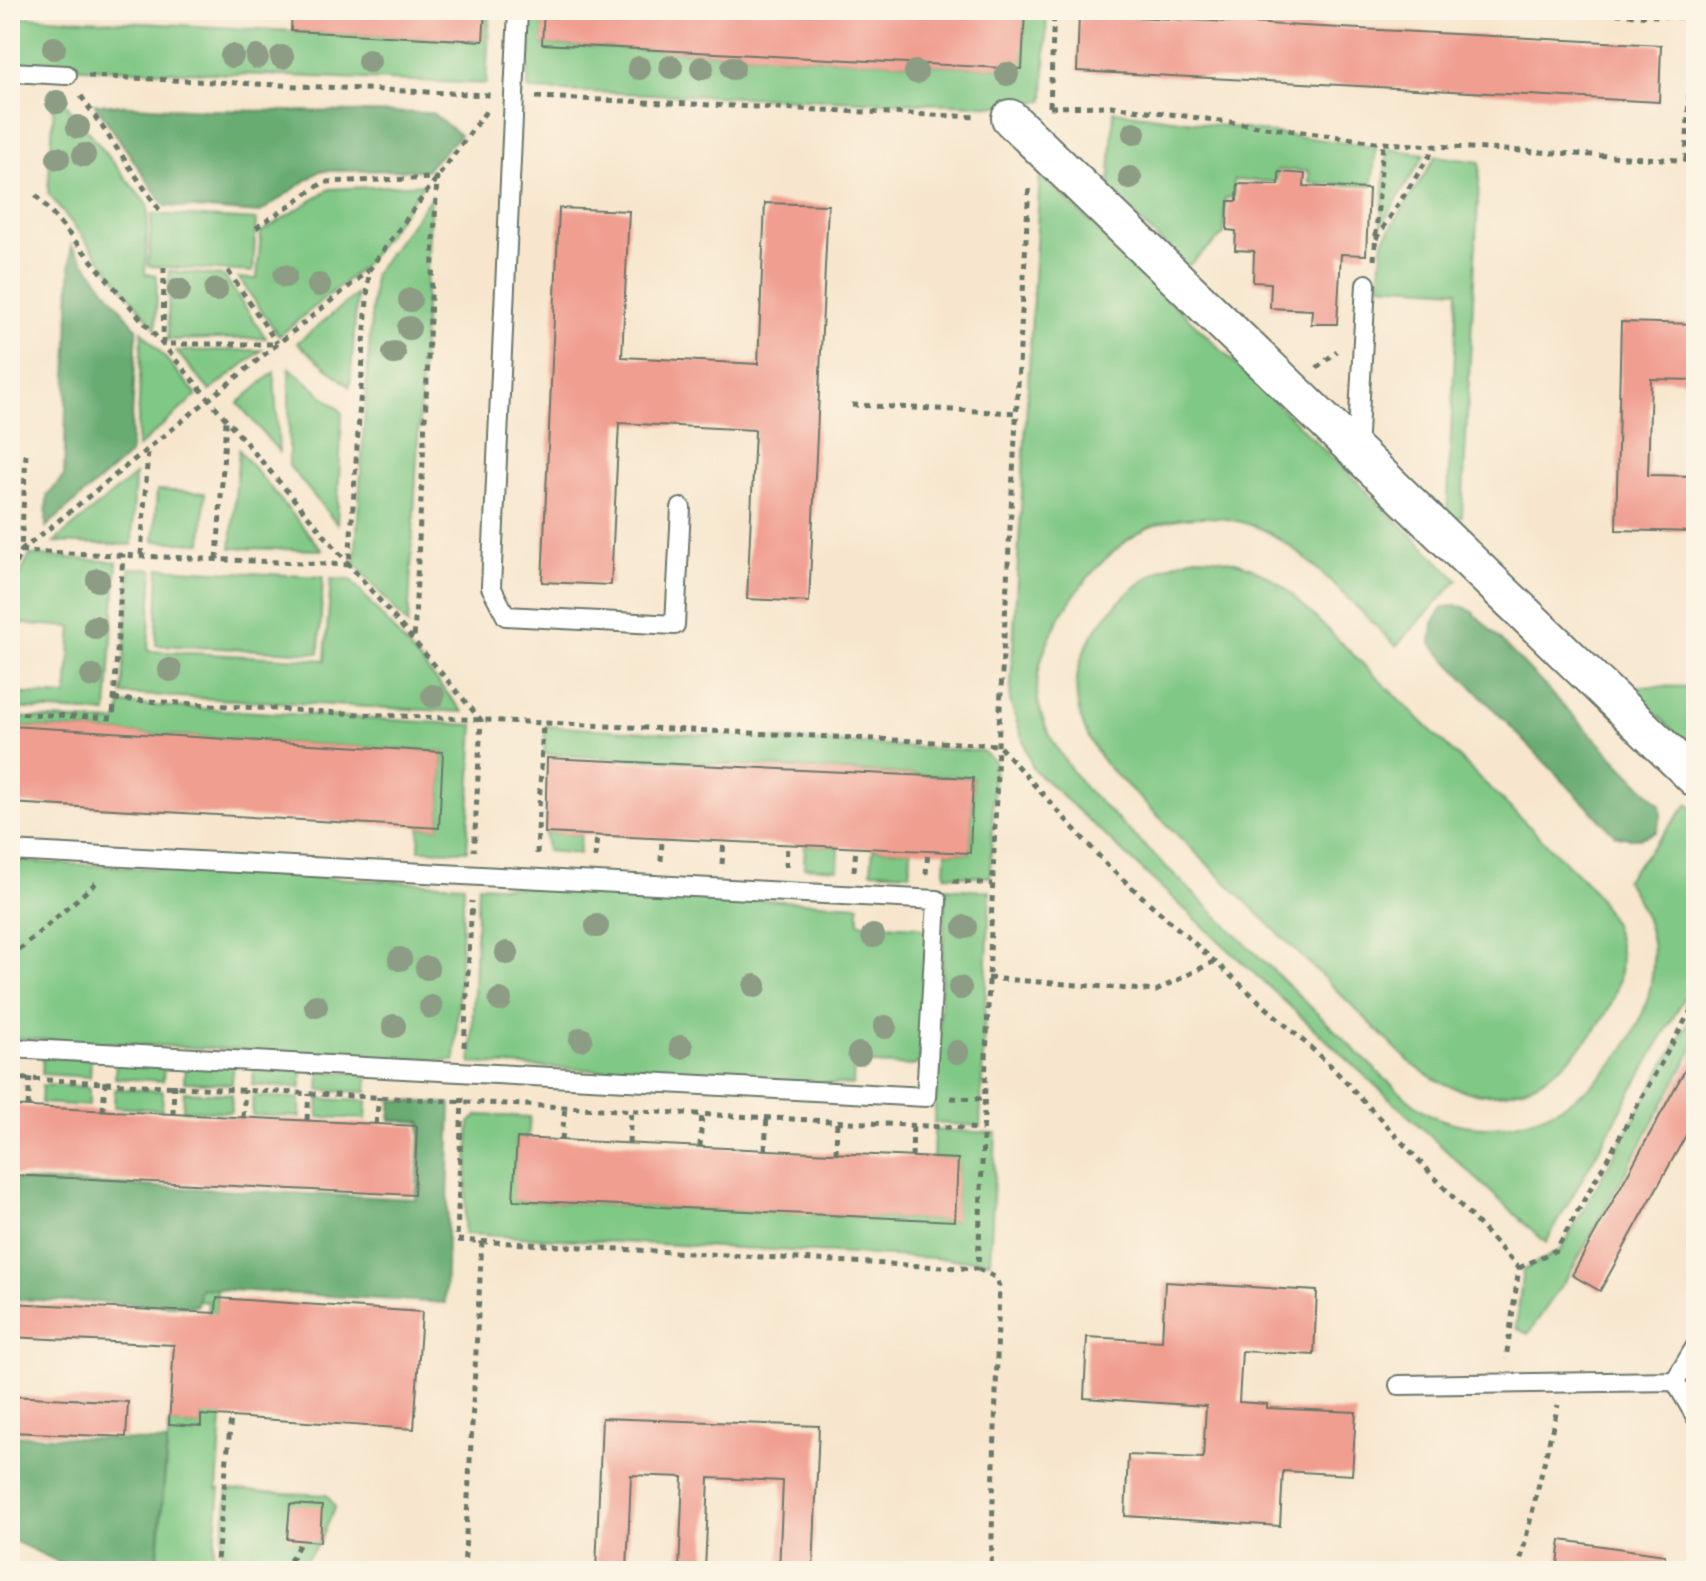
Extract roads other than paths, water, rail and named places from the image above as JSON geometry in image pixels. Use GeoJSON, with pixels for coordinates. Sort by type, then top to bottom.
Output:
{"type":"FeatureCollection","features":[{"type":"Feature","properties":{"kind":"street"},"geometry":{"type":"LineString","coordinates":[[1021,129],[1696,779]]}},
{"type":"Feature","properties":{"kind":"lane"},"geometry":{"type":"LineString","coordinates":[[518,10],[491,587],[498,603],[506,616],[675,625],[681,508]]}},
{"type":"Feature","properties":{"kind":"lane"},"geometry":{"type":"LineString","coordinates":[[10,72],[67,75]]}},
{"type":"Feature","properties":{"kind":"lane"},"geometry":{"type":"LineString","coordinates":[[1357,452],[1366,284]]}},
{"type":"Feature","properties":{"kind":"lane"},"geometry":{"type":"LineString","coordinates":[[10,851],[937,900],[920,1096],[10,1048]]}},
{"type":"Feature","properties":{"kind":"lane"},"geometry":{"type":"LineString","coordinates":[[1675,1381],[1696,1346]]}},
{"type":"Feature","properties":{"kind":"lane"},"geometry":{"type":"LineString","coordinates":[[1399,1385],[1675,1381]]}},
{"type":"Feature","properties":{"kind":"lane"},"geometry":{"type":"LineString","coordinates":[[1675,1381],[1696,1417]]}}]}
